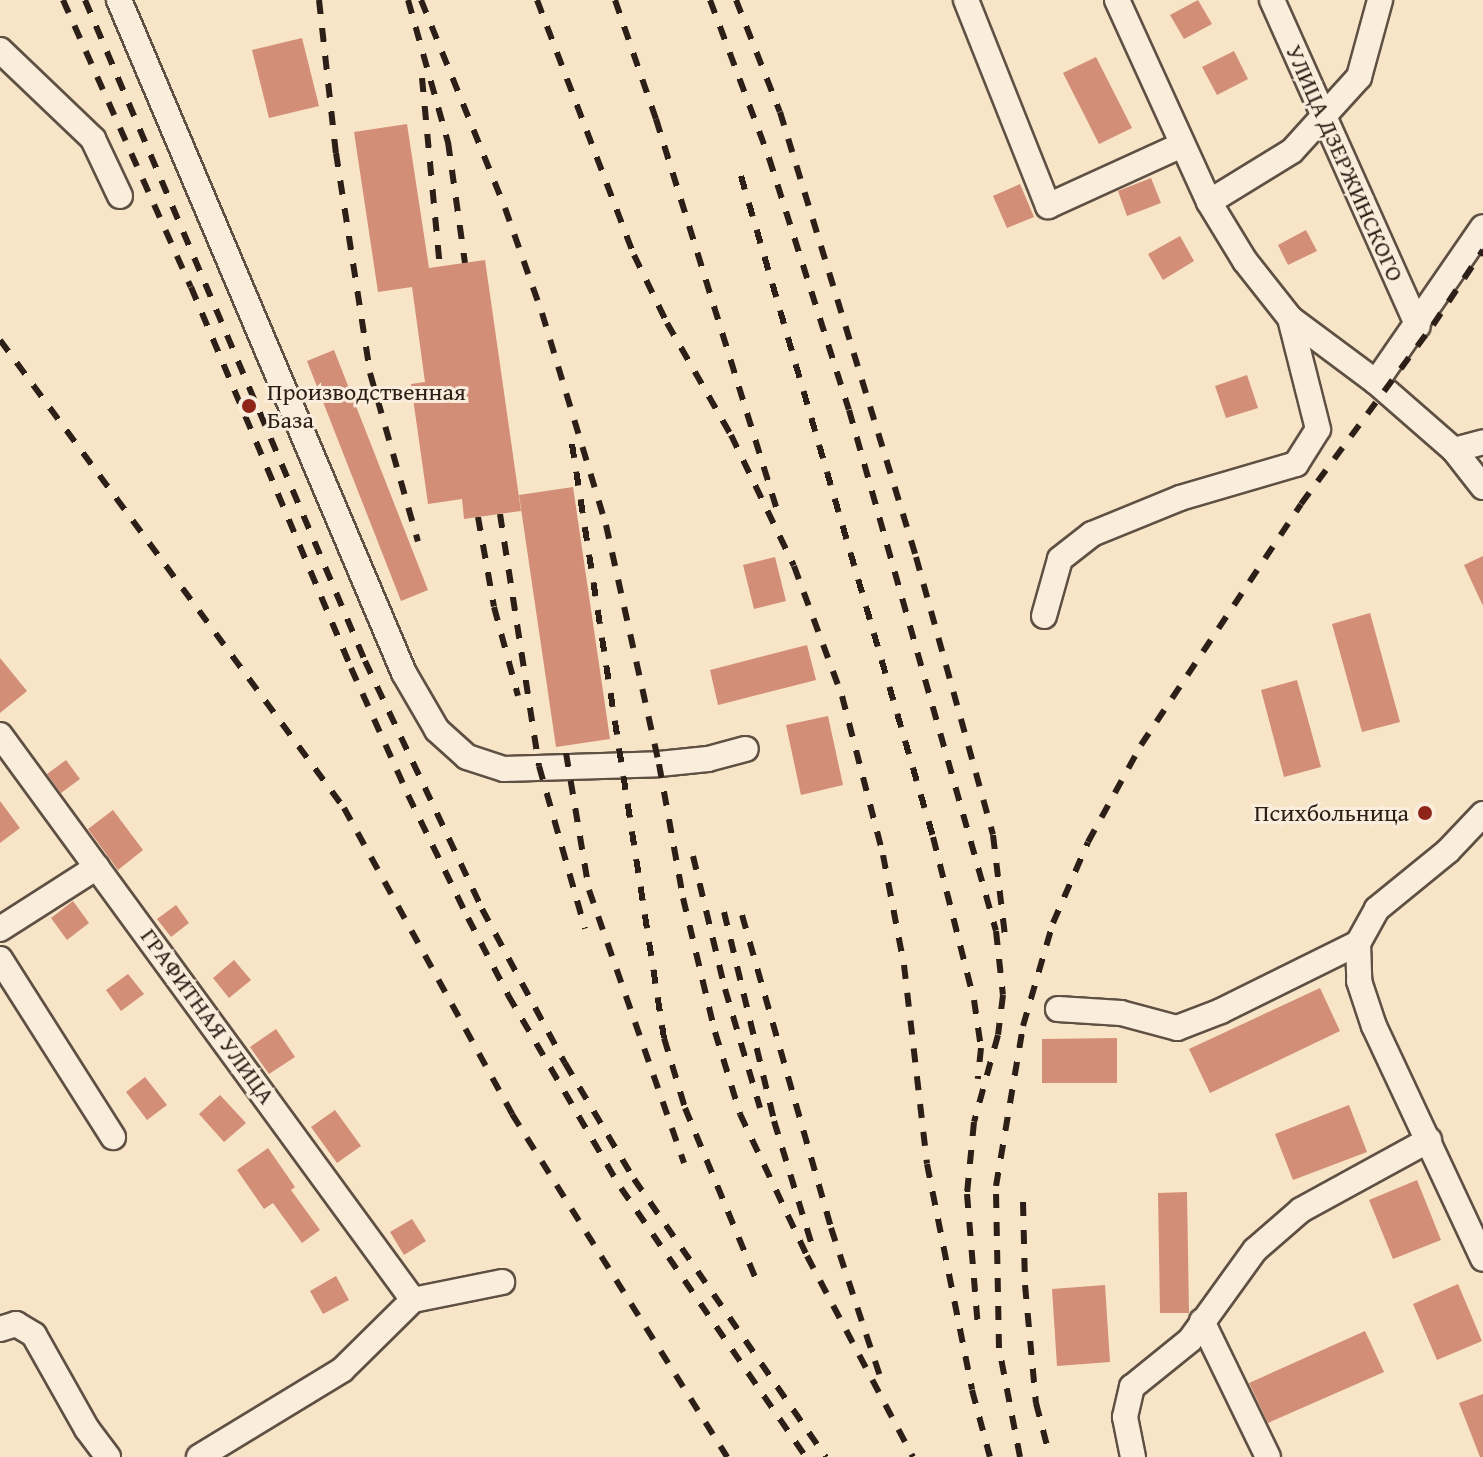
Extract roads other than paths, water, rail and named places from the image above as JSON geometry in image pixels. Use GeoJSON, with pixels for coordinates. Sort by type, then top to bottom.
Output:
{"type":"FeatureCollection","features":[{"type":"Feature","properties":{"kind":"street"},"geometry":{"type":"LineString","coordinates":[[119,0],[404,673],[437,730],[467,757],[504,769],[539,766],[624,767],[708,759],[746,749]]}},
{"type":"Feature","properties":{"kind":"street"},"geometry":{"type":"LineString","coordinates":[[966,0],[1048,206],[1182,145]]}},
{"type":"Feature","properties":{"kind":"street"},"geometry":{"type":"LineString","coordinates":[[1117,0],[1209,202],[1245,261],[1290,318],[1376,382],[1454,450],[1483,487]]}},
{"type":"Feature","properties":{"kind":"street","name":"УЛИЦА ДЗЕРЖИНСКОГО"},"geometry":{"type":"LineString","coordinates":[[1272,0],[1418,326]]}},
{"type":"Feature","properties":{"kind":"street"},"geometry":{"type":"LineString","coordinates":[[1209,202],[1292,151],[1359,77],[1380,0]]}},
{"type":"Feature","properties":{"kind":"street"},"geometry":{"type":"LineString","coordinates":[[0,50],[93,139],[120,196]]}},
{"type":"Feature","properties":{"kind":"street"},"geometry":{"type":"LineString","coordinates":[[1376,382],[1418,326],[1483,227]]}},
{"type":"Feature","properties":{"kind":"street"},"geometry":{"type":"LineString","coordinates":[[1044,616],[1060,559],[1092,534],[1180,498],[1296,464],[1318,429],[1290,318]]}},
{"type":"Feature","properties":{"kind":"street"},"geometry":{"type":"LineString","coordinates":[[1454,450],[1483,442]]}},
{"type":"Feature","properties":{"kind":"street","name":"ГРАФИТНАЯ УЛИЦА"},"geometry":{"type":"LineString","coordinates":[[0,735],[413,1300]]}},
{"type":"Feature","properties":{"kind":"street"},"geometry":{"type":"LineString","coordinates":[[1483,814],[1448,851],[1377,909],[1358,943],[1359,981],[1374,1026],[1483,1259]]}},
{"type":"Feature","properties":{"kind":"street"},"geometry":{"type":"LineString","coordinates":[[0,929],[97,867]]}},
{"type":"Feature","properties":{"kind":"street"},"geometry":{"type":"LineString","coordinates":[[1058,1009],[1121,1013],[1177,1028],[1221,1011],[1358,943]]}},
{"type":"Feature","properties":{"kind":"street"},"geometry":{"type":"LineString","coordinates":[[0,959],[113,1137]]}},
{"type":"Feature","properties":{"kind":"street"},"geometry":{"type":"LineString","coordinates":[[1133,1457],[1125,1417],[1132,1387],[1190,1340],[1255,1250],[1301,1210],[1429,1140]]}},
{"type":"Feature","properties":{"kind":"street"},"geometry":{"type":"LineString","coordinates":[[199,1457],[342,1370],[413,1300],[502,1282]]}},
{"type":"Feature","properties":{"kind":"street"},"geometry":{"type":"LineString","coordinates":[[1202,1321],[1268,1457]]}},
{"type":"Feature","properties":{"kind":"street"},"geometry":{"type":"LineString","coordinates":[[0,1329],[16,1324],[34,1335],[87,1429],[108,1457]]}},
{"type":"Feature","properties":{"kind":"railway"},"geometry":{"type":"LineString","coordinates":[[63,0],[191,287],[351,668],[468,918],[508,995],[621,1188],[806,1457]]}},
{"type":"Feature","properties":{"kind":"railway"},"geometry":{"type":"LineString","coordinates":[[85,0],[365,661],[482,909],[565,1063],[634,1179],[826,1457]]}},
{"type":"Feature","properties":{"kind":"railway"},"geometry":{"type":"LineString","coordinates":[[319,0],[336,153],[370,373],[418,541]]}},
{"type":"Feature","properties":{"kind":"railway"},"geometry":{"type":"LineString","coordinates":[[408,0],[448,142],[465,263]]}},
{"type":"Feature","properties":{"kind":"railway"},"geometry":{"type":"LineString","coordinates":[[421,0],[505,208],[542,313],[606,525],[659,764],[683,898],[715,1032],[740,1114],[807,1256],[913,1457]]}},
{"type":"Feature","properties":{"kind":"railway"},"geometry":{"type":"LineString","coordinates":[[537,0],[634,255],[667,323],[731,435],[794,566],[842,696],[883,855],[904,965],[927,1164],[972,1390],[990,1457]]}},
{"type":"Feature","properties":{"kind":"railway"},"geometry":{"type":"LineString","coordinates":[[615,0],[656,119],[778,513]]}},
{"type":"Feature","properties":{"kind":"railway"},"geometry":{"type":"LineString","coordinates":[[710,0],[769,158],[849,410],[996,931],[1003,995],[998,1035],[974,1122],[967,1194],[978,1329]]}},
{"type":"Feature","properties":{"kind":"railway"},"geometry":{"type":"LineString","coordinates":[[736,0],[780,112],[916,557],[993,835],[1005,935]]}},
{"type":"Feature","properties":{"kind":"railway"},"geometry":{"type":"LineString","coordinates":[[422,78],[440,267]]}},
{"type":"Feature","properties":{"kind":"railway"},"geometry":{"type":"LineString","coordinates":[[741,176],[933,837],[974,1000],[981,1048],[978,1079]]}},
{"type":"Feature","properties":{"kind":"railway"},"geometry":{"type":"LineString","coordinates":[[1020,1457],[999,1348],[996,1186],[1023,1026],[1053,923],[1088,842],[1141,745],[1301,504],[1433,325],[1483,250]]}},
{"type":"Feature","properties":{"kind":"railway"},"geometry":{"type":"LineString","coordinates":[[0,340],[344,808],[512,1114],[727,1457]]}},
{"type":"Feature","properties":{"kind":"railway"},"geometry":{"type":"LineString","coordinates":[[572,444],[664,1038],[685,1108],[758,1284]]}},
{"type":"Feature","properties":{"kind":"railway"},"geometry":{"type":"LineString","coordinates":[[500,514],[539,766],[585,929]]}},
{"type":"Feature","properties":{"kind":"railway"},"geometry":{"type":"LineString","coordinates":[[478,517],[494,607],[518,696]]}},
{"type":"Feature","properties":{"kind":"railway"},"geometry":{"type":"LineString","coordinates":[[566,753],[589,890],[684,1163]]}},
{"type":"Feature","properties":{"kind":"railway"},"geometry":{"type":"LineString","coordinates":[[693,856],[725,989],[760,1108]]}},
{"type":"Feature","properties":{"kind":"railway"},"geometry":{"type":"LineString","coordinates":[[724,912],[774,1121],[812,1245]]}},
{"type":"Feature","properties":{"kind":"railway"},"geometry":{"type":"LineString","coordinates":[[742,915],[831,1228],[880,1376]]}},
{"type":"Feature","properties":{"kind":"railway"},"geometry":{"type":"LineString","coordinates":[[1023,1202],[1025,1285],[1036,1403],[1050,1457]]}},
{"type":"Feature","properties":{"kind":"place","name":"Производственная База"},"geometry":{"type":"Point","coordinates":[249,406]}},
{"type":"Feature","properties":{"kind":"place","name":"Психбольница"},"geometry":{"type":"Point","coordinates":[1425,813]}}]}
